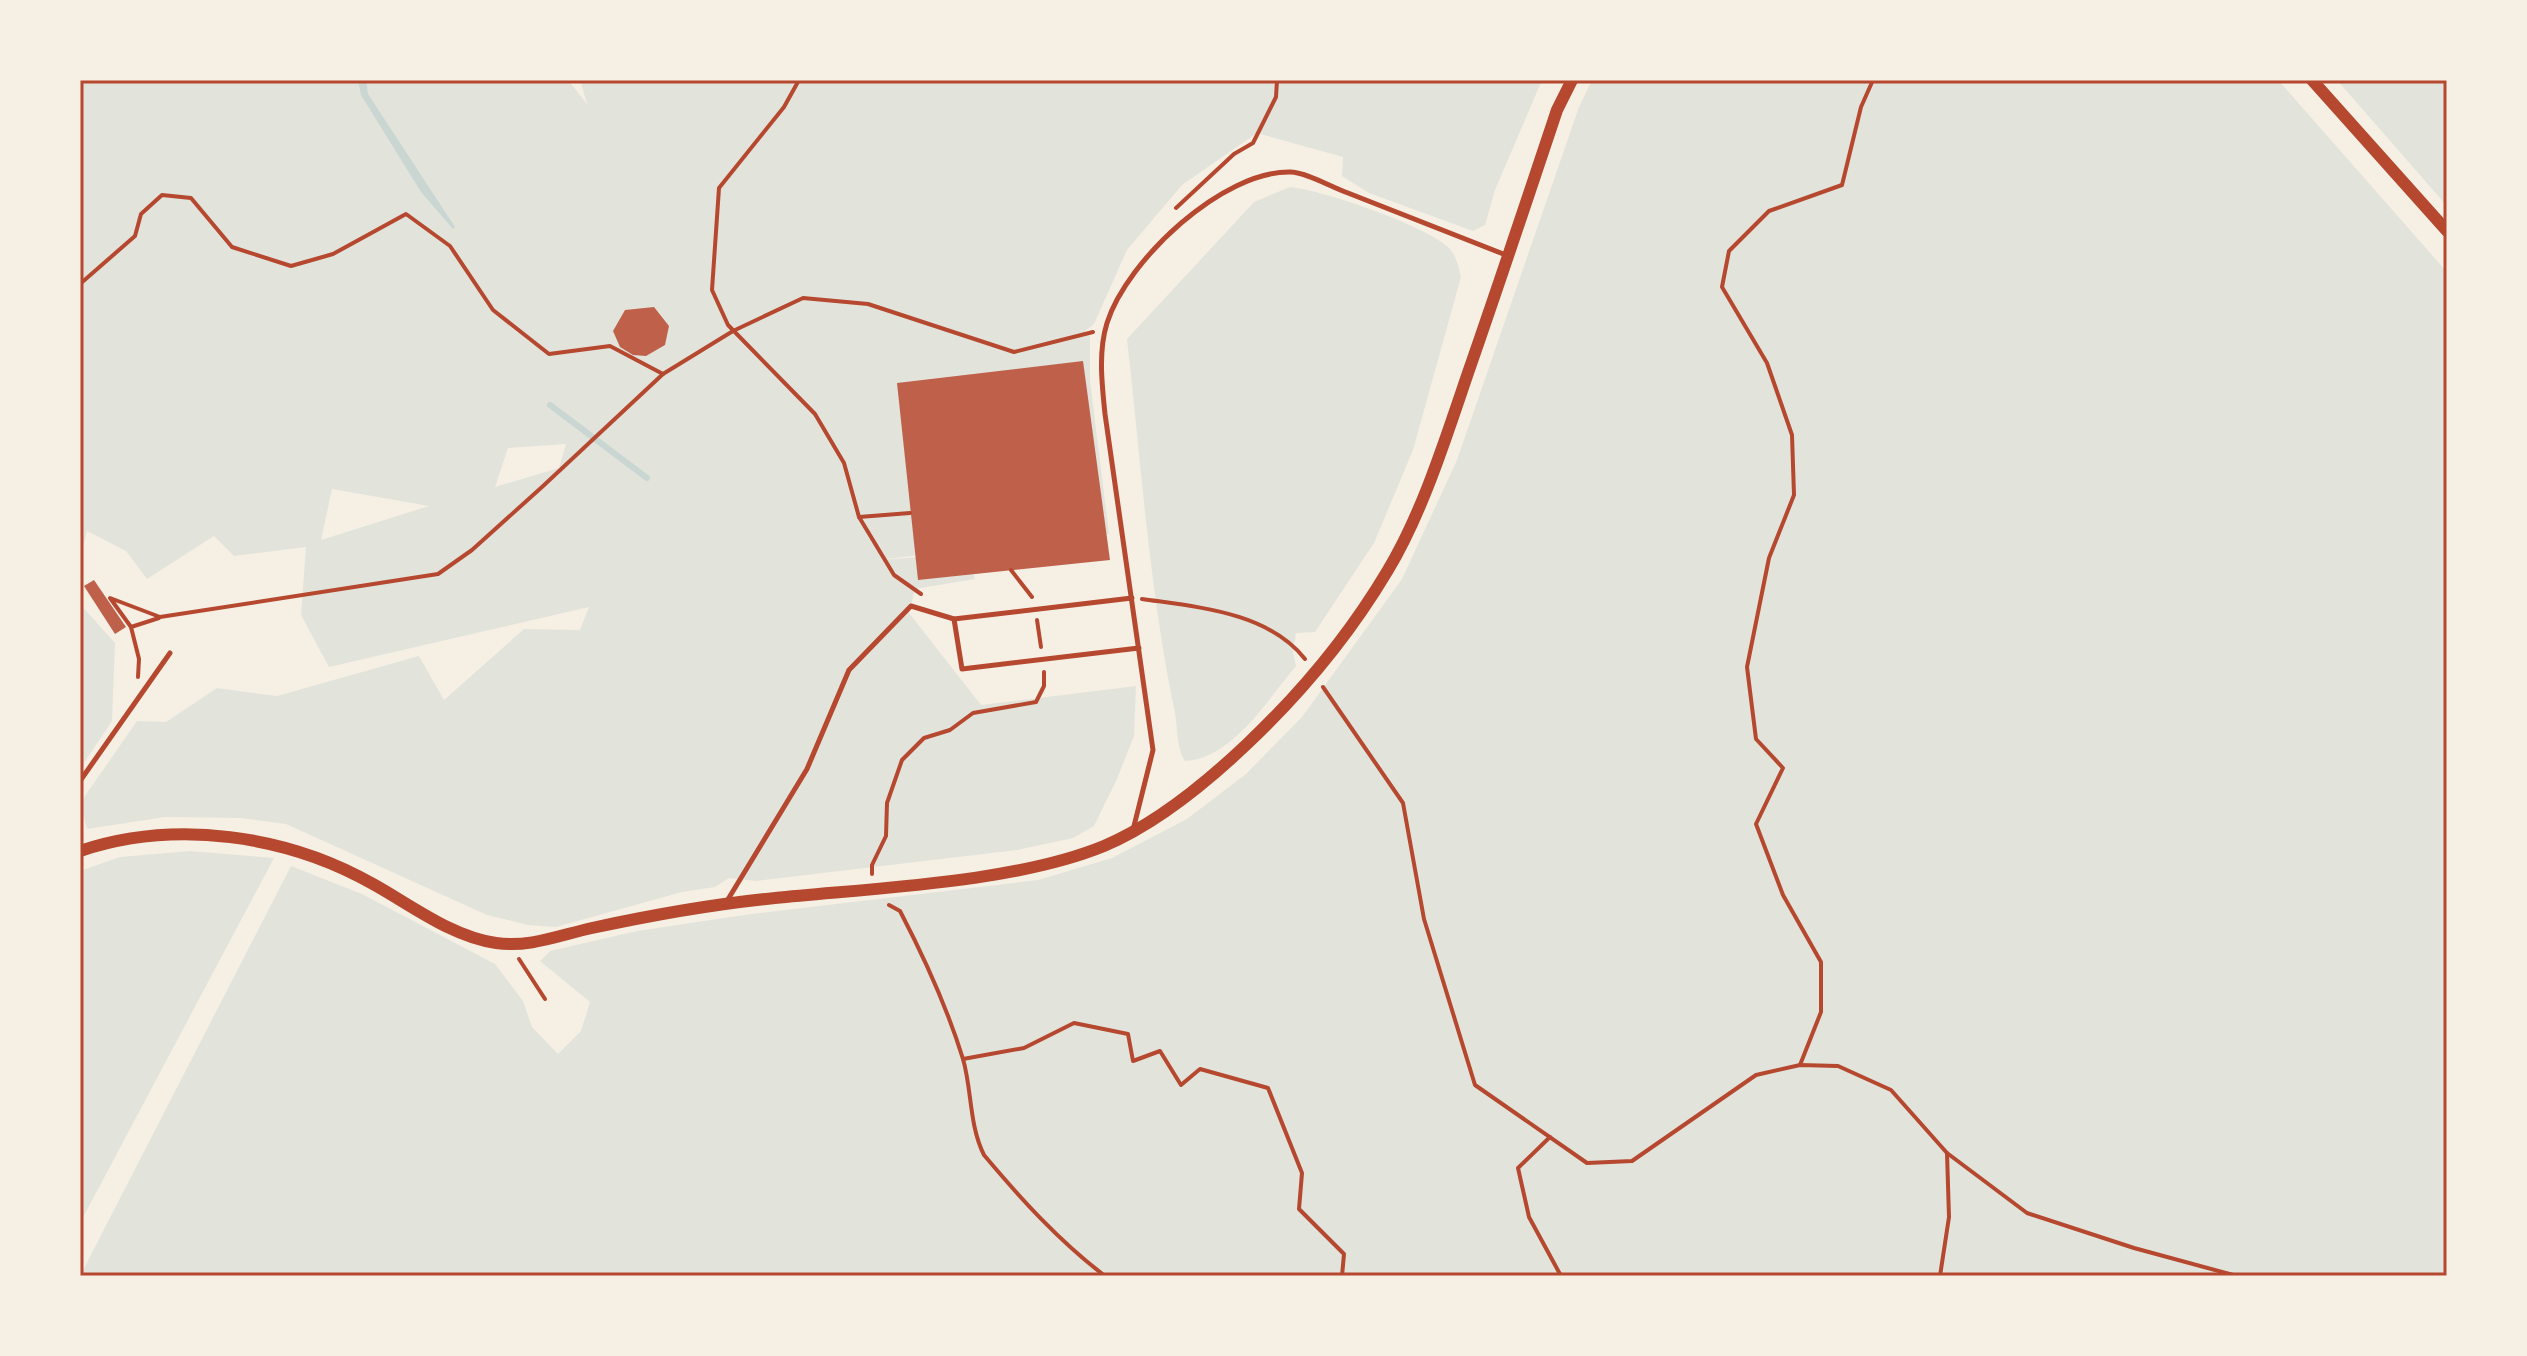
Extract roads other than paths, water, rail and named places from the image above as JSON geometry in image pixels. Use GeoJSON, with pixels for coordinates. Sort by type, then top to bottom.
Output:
{"type":"FeatureCollection","features":[{"type":"Feature","properties":{"kind":"street"},"geometry":{"type":"LineString","coordinates":[[80,851],[109,841],[154,836],[247,839],[300,850],[346,869],[443,925],[494,943],[534,943],[726,903],[981,875],[1074,855],[1133,831],[1216,773],[1288,704],[1315,673],[1389,568],[1441,453],[1557,110],[1572,80]]}},
{"type":"Feature","properties":{"kind":"street"},"geometry":{"type":"LineString","coordinates":[[2312,80],[2447,231]]}},
{"type":"Feature","properties":{"kind":"lane"},"geometry":{"type":"LineString","coordinates":[[1133,831],[1153,750],[1105,414],[1101,365],[1107,324],[1119,298],[1157,244],[1181,220],[1251,179],[1293,172],[1508,256]]}},
{"type":"Feature","properties":{"kind":"lane"},"geometry":{"type":"LineString","coordinates":[[726,903],[807,769],[849,670],[911,606],[954,619],[1132,598]]}},
{"type":"Feature","properties":{"kind":"lane"},"geometry":{"type":"LineString","coordinates":[[954,619],[962,669],[1139,648]]}},
{"type":"Feature","properties":{"kind":"lane"},"geometry":{"type":"LineString","coordinates":[[80,781],[133,710],[170,653]]}},
{"type":"Feature","properties":{"kind":"waterway"},"geometry":{"type":"LineString","coordinates":[[550,405],[647,478]]}}]}
